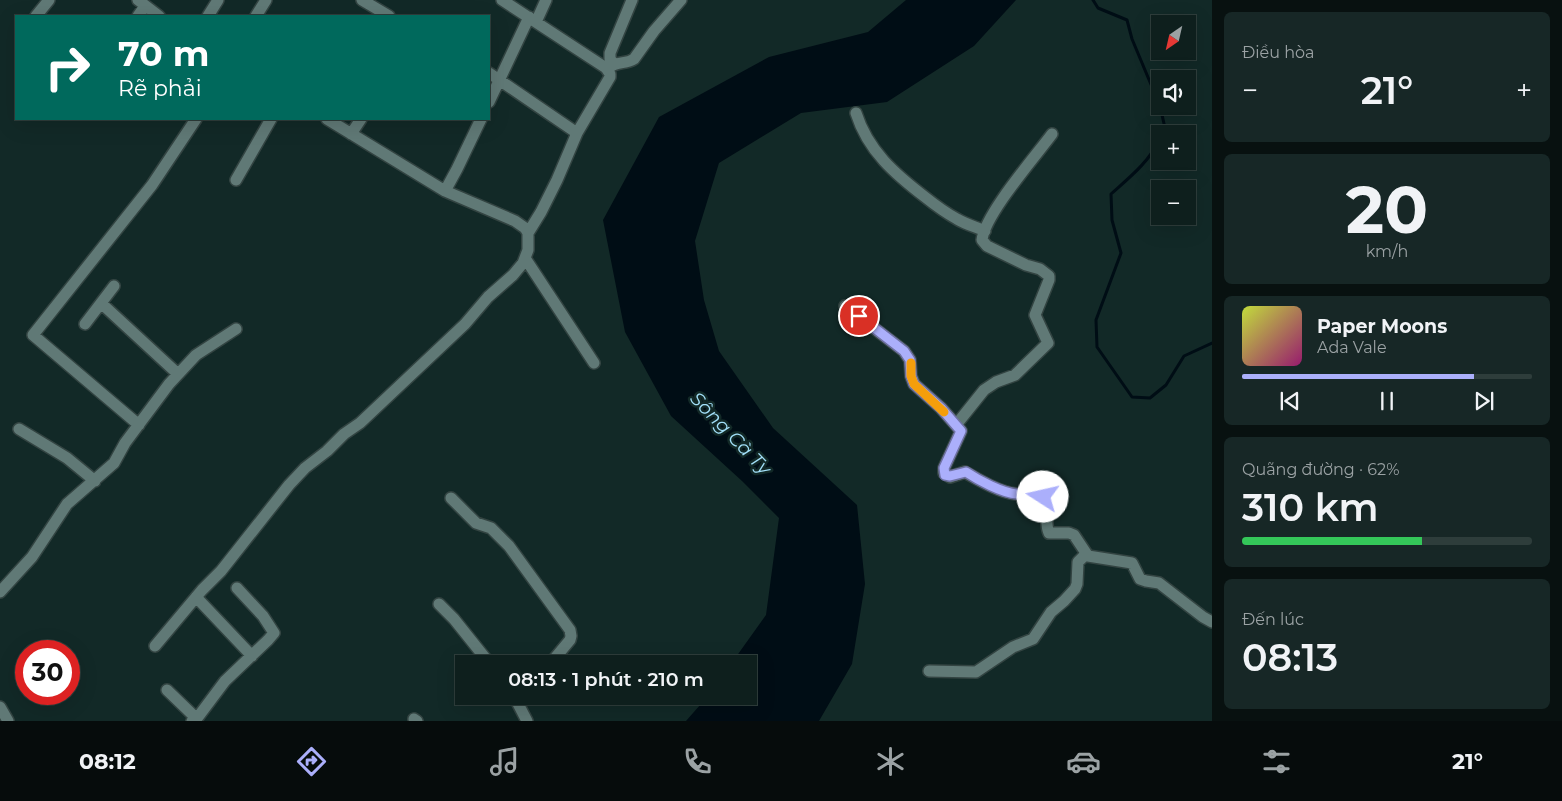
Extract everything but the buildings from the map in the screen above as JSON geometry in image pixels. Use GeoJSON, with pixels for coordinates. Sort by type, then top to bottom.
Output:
{"type":"FeatureCollection","features":[{"type":"Feature","properties":{"kind":"street"},"geometry":{"type":"LineString","coordinates":[[37,15],[49,0]]}},
{"type":"Feature","properties":{"kind":"street"},"geometry":{"type":"LineString","coordinates":[[209,15],[218,0]]}},
{"type":"Feature","properties":{"kind":"street"},"geometry":{"type":"LineString","coordinates":[[257,15],[266,0]]}},
{"type":"Feature","properties":{"kind":"street"},"geometry":{"type":"LineString","coordinates":[[362,0],[387,15]]}},
{"type":"Feature","properties":{"kind":"street"},"geometry":{"type":"LineString","coordinates":[[502,0],[610,67],[634,59],[654,31],[681,0]]}},
{"type":"Feature","properties":{"kind":"street"},"geometry":{"type":"LineString","coordinates":[[490,100],[532,19],[546,0]]}},
{"type":"Feature","properties":{"kind":"street"},"geometry":{"type":"LineString","coordinates":[[528,233],[557,180],[577,132],[610,77],[610,53],[632,0]]}},
{"type":"Feature","properties":{"kind":"street"},"geometry":{"type":"LineString","coordinates":[[138,15],[142,3],[158,15]]}},
{"type":"Feature","properties":{"kind":"street"},"geometry":{"type":"LineString","coordinates":[[490,74],[577,132]]}},
{"type":"Feature","properties":{"kind":"street"},"geometry":{"type":"LineString","coordinates":[[856,113],[859,122],[875,149],[898,176],[956,219],[985,231]]}},
{"type":"Feature","properties":{"kind":"street"},"geometry":{"type":"LineString","coordinates":[[139,425],[33,335],[152,185],[195,120]]}},
{"type":"Feature","properties":{"kind":"street"},"geometry":{"type":"LineString","coordinates":[[236,180],[270,120]]}},
{"type":"Feature","properties":{"kind":"street"},"geometry":{"type":"LineString","coordinates":[[155,646],[196,597],[221,571],[289,485],[305,468],[327,452],[344,434],[360,424],[465,324],[488,297],[513,275],[525,258],[528,250],[528,233],[516,220],[445,191],[329,120]]}},
{"type":"Feature","properties":{"kind":"street"},"geometry":{"type":"LineString","coordinates":[[352,134],[360,120]]}},
{"type":"Feature","properties":{"kind":"street"},"geometry":{"type":"LineString","coordinates":[[445,191],[481,120]]}},
{"type":"Feature","properties":{"kind":"street"},"geometry":{"type":"LineString","coordinates":[[956,425],[984,390],[996,382],[1015,375],[1048,343],[1036,315],[1049,280],[1048,276],[1040,269],[1026,265],[987,246],[982,240],[991,217],[1052,134]]}},
{"type":"Feature","properties":{"kind":"street"},"geometry":{"type":"LineString","coordinates":[[525,258],[594,363]]}},
{"type":"Feature","properties":{"kind":"street"},"geometry":{"type":"LineString","coordinates":[[85,324],[114,286]]}},
{"type":"Feature","properties":{"kind":"street"},"geometry":{"type":"LineString","coordinates":[[101,303],[178,374]]}},
{"type":"Feature","properties":{"kind":"street"},"geometry":{"type":"LineString","coordinates":[[845,306],[904,351],[910,360],[911,376],[914,384],[941,408],[961,431],[944,468],[945,475],[950,476],[966,472],[978,481],[1014,493],[1032,492],[1040,494],[1047,506],[1048,533],[1069,533],[1074,535],[1086,554],[1090,556],[1132,563],[1140,578],[1159,583],[1212,622]]}},
{"type":"Feature","properties":{"kind":"street"},"geometry":{"type":"LineString","coordinates":[[0,592],[32,557],[67,504],[114,463],[125,444],[178,374],[205,348],[236,329]]}},
{"type":"Feature","properties":{"kind":"street"},"geometry":{"type":"LineString","coordinates":[[19,429],[67,458],[95,481]]}},
{"type":"Feature","properties":{"kind":"street"},"geometry":{"type":"LineString","coordinates":[[451,498],[476,523],[491,528],[509,546],[570,630],[570,640],[558,655]]}},
{"type":"Feature","properties":{"kind":"street"},"geometry":{"type":"LineString","coordinates":[[929,671],[976,672],[1014,647],[1033,639],[1051,612],[1075,589],[1078,562],[1086,554]]}},
{"type":"Feature","properties":{"kind":"street"},"geometry":{"type":"LineString","coordinates":[[167,690],[194,720],[222,685],[272,636],[274,632],[237,588]]}},
{"type":"Feature","properties":{"kind":"street"},"geometry":{"type":"LineString","coordinates":[[196,597],[252,656]]}},
{"type":"Feature","properties":{"kind":"street"},"geometry":{"type":"LineString","coordinates":[[439,604],[454,619],[483,655]]}},
{"type":"Feature","properties":{"kind":"street"},"geometry":{"type":"LineString","coordinates":[[519,705],[527,721]]}},
{"type":"Feature","properties":{"kind":"street"},"geometry":{"type":"LineString","coordinates":[[0,707],[8,721]]}},
{"type":"Feature","properties":{"kind":"water","name":"Sông Cà Ty"},"geometry":{"type":"Polygon","coordinates":[[[906,0],[1016,0],[974,46],[887,102],[801,113],[719,163],[695,241],[704,300],[719,351],[773,428],[857,505],[865,584],[852,664],[819,721],[686,721],[700,705],[757,705],[757,655],[737,655],[766,615],[779,518],[671,416],[625,332],[603,220],[659,117],[769,57],[868,32],[906,0]]]}},
{"type":"Feature","properties":{"kind":"waterway"},"geometry":{"type":"LineString","coordinates":[[1093,0],[1098,8],[1127,20],[1132,39],[1151,84]]}},
{"type":"Feature","properties":{"kind":"waterway"},"geometry":{"type":"LineString","coordinates":[[1162,115],[1164,125]]}},
{"type":"Feature","properties":{"kind":"waterway"},"geometry":{"type":"LineString","coordinates":[[1151,154],[1145,162],[1111,194],[1112,220],[1121,253],[1096,320],[1097,347],[1132,397],[1150,398],[1166,385],[1184,356],[1212,343]]}},
{"type":"Feature","properties":{"kind":"slow traffic"},"geometry":{"type":"LineString","coordinates":[[911,363],[911,376],[914,384],[944,412]]}},
{"type":"Feature","properties":{"kind":"route"},"geometry":{"type":"LineString","coordinates":[[859,316],[904,351],[910,360],[911,376],[914,384],[941,408],[961,431],[944,468],[945,475],[950,476],[966,472],[978,481],[1016,494],[1032,492],[1038,493],[1043,497]]}}]}
